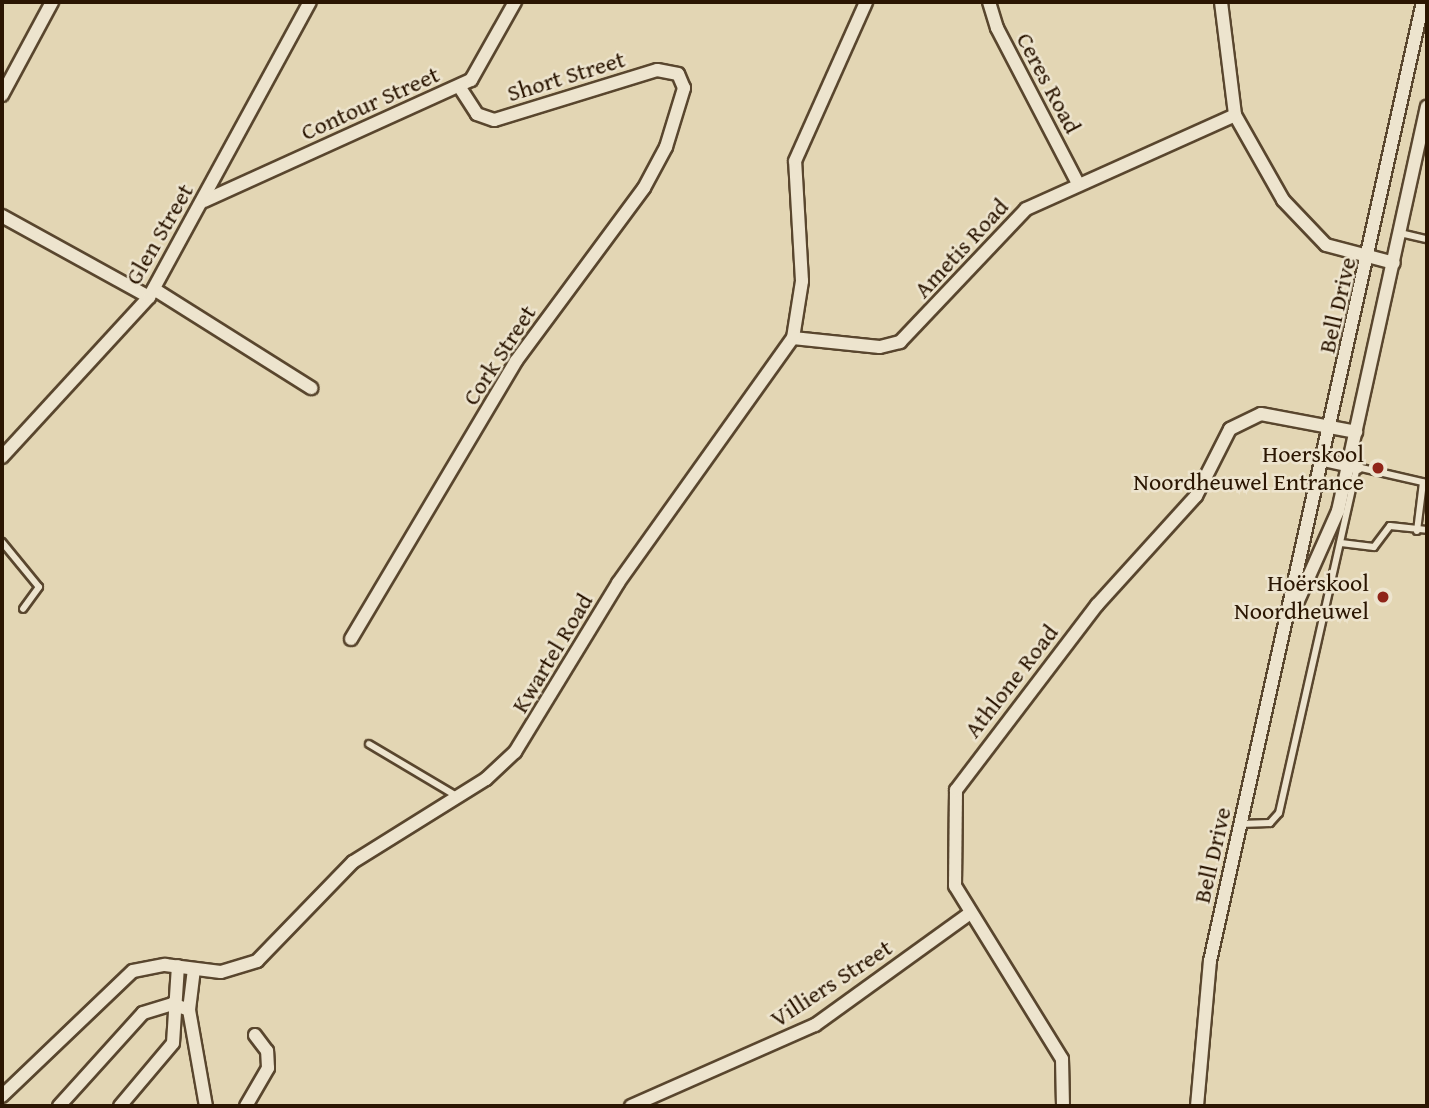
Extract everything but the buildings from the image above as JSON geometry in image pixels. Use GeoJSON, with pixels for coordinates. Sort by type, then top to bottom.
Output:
{"type":"FeatureCollection","features":[{"type":"Feature","properties":{"kind":"street"},"geometry":{"type":"LineString","coordinates":[[2,95],[52,2]]}},
{"type":"Feature","properties":{"kind":"street","name":"Glen Street"},"geometry":{"type":"LineString","coordinates":[[2,457],[152,293],[310,2]]}},
{"type":"Feature","properties":{"kind":"street","name":"Contour Street"},"geometry":{"type":"LineString","coordinates":[[203,201],[459,86],[480,72],[515,2]]}},
{"type":"Feature","properties":{"kind":"street","name":"Kwartel Road"},"geometry":{"type":"LineString","coordinates":[[2,1096],[123,978],[144,967],[177,966],[234,971],[257,961],[353,862],[496,771],[523,742],[618,583],[793,338],[803,281],[795,161],[866,2]]}},
{"type":"Feature","properties":{"kind":"street","name":"Ceres Road"},"geometry":{"type":"LineString","coordinates":[[989,2],[996,28],[1077,182]]}},
{"type":"Feature","properties":{"kind":"street"},"geometry":{"type":"LineString","coordinates":[[1221,2],[1235,115],[1261,165],[1311,234],[1369,257],[1394,263]]}},
{"type":"Feature","properties":{"kind":"street","name":"Bell Drive"},"geometry":{"type":"LineString","coordinates":[[1198,1106],[1204,998],[1240,824],[1291,617],[1423,2]]}},
{"type":"Feature","properties":{"kind":"street","name":"Short Street"},"geometry":{"type":"LineString","coordinates":[[459,86],[477,114],[494,120],[657,70],[678,74],[683,96]]}},
{"type":"Feature","properties":{"kind":"street","name":"Cork Street"},"geometry":{"type":"LineString","coordinates":[[351,639],[516,362],[644,188],[683,96]]}},
{"type":"Feature","properties":{"kind":"street","name":"Bell Drive"},"geometry":{"type":"LineString","coordinates":[[1291,617],[1331,531],[1353,466],[1356,432],[1427,107]]}},
{"type":"Feature","properties":{"kind":"street","name":"Ametis Road"},"geometry":{"type":"LineString","coordinates":[[793,338],[880,347],[900,342],[1017,215],[1077,182],[1235,115]]}},
{"type":"Feature","properties":{"kind":"street","name":"Glen Street"},"geometry":{"type":"LineString","coordinates":[[2,216],[152,293],[166,297],[311,387]]}},
{"type":"Feature","properties":{"kind":"street","name":"Athlone Road"},"geometry":{"type":"LineString","coordinates":[[1063,1106],[1062,1059],[969,914],[952,866],[953,797],[964,775],[1097,605],[1188,506],[1230,429],[1261,414],[1356,432]]}},
{"type":"Feature","properties":{"kind":"street"},"geometry":{"type":"LineString","coordinates":[[1323,460],[1353,466]]}},
{"type":"Feature","properties":{"kind":"street","name":"Villiers Street"},"geometry":{"type":"LineString","coordinates":[[632,1106],[815,1025],[969,914]]}},
{"type":"Feature","properties":{"kind":"street"},"geometry":{"type":"LineString","coordinates":[[120,1106],[173,1042],[172,1004],[177,966]]}},
{"type":"Feature","properties":{"kind":"street"},"geometry":{"type":"LineString","coordinates":[[194,968],[189,1010],[202,1104]]}},
{"type":"Feature","properties":{"kind":"street"},"geometry":{"type":"LineString","coordinates":[[59,1106],[126,1028],[152,1007],[172,1004],[189,1010]]}},
{"type":"Feature","properties":{"kind":"street"},"geometry":{"type":"LineString","coordinates":[[246,1106],[268,1068],[267,1051],[255,1035]]}},
{"type":"Feature","properties":{"kind":"lane"},"geometry":{"type":"LineString","coordinates":[[1400,233],[1427,239]]}},
{"type":"Feature","properties":{"kind":"lane"},"geometry":{"type":"LineString","coordinates":[[1240,824],[1270,823],[1279,813],[1341,543],[1353,466],[1425,482],[1417,531]]}},
{"type":"Feature","properties":{"kind":"lane"},"geometry":{"type":"LineString","coordinates":[[1341,543],[1374,547],[1390,526],[1427,530]]}},
{"type":"Feature","properties":{"kind":"lane"},"geometry":{"type":"LineString","coordinates":[[2,542],[39,587],[23,609]]}},
{"type":"Feature","properties":{"kind":"lane"},"geometry":{"type":"LineString","coordinates":[[369,744],[455,795]]}},
{"type":"Feature","properties":{"kind":"place","name":"Hoerskool Noordheuwel Entrance"},"geometry":{"type":"Point","coordinates":[1378,468]}},
{"type":"Feature","properties":{"kind":"place","name":"Hoërskool Noordheuwel"},"geometry":{"type":"Point","coordinates":[1383,597]}}]}
